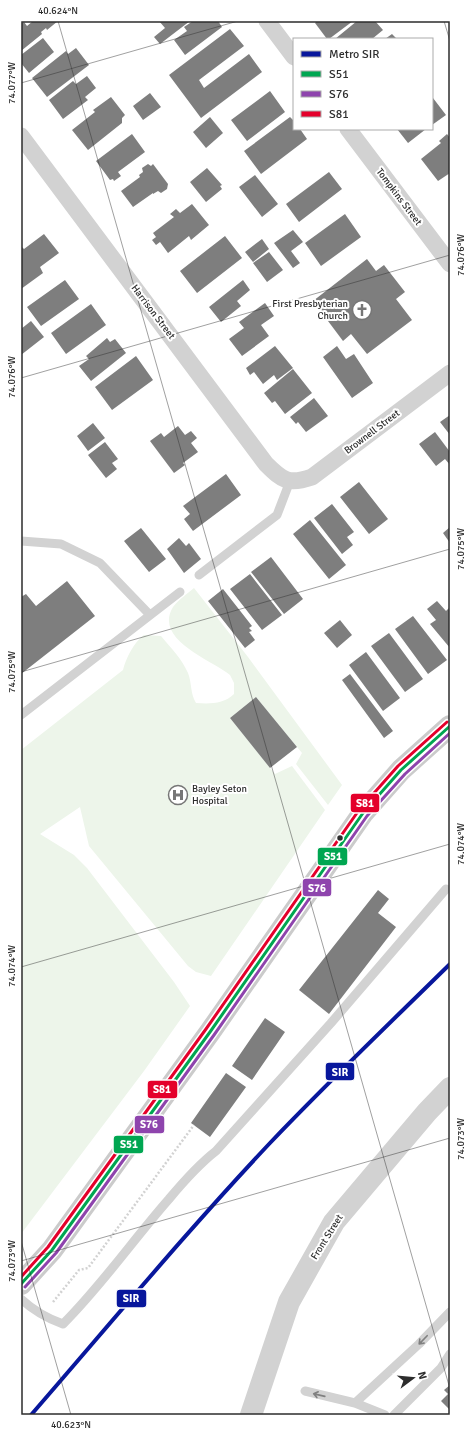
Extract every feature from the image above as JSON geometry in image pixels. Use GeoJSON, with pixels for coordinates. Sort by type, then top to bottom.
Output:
{"type":"FeatureCollection","features":[{"type":"Feature","properties":{"kind":"main road"},"geometry":{"type":"LineString","coordinates":[[21,1284],[57,1243],[210,1032],[364,814],[401,770],[450,726]]}},
{"type":"Feature","properties":{"kind":"street"},"geometry":{"type":"LineString","coordinates":[[267,21],[293,56]]}},
{"type":"Feature","properties":{"kind":"street","name":"Tompkins Street"},"geometry":{"type":"LineString","coordinates":[[349,130],[450,264]]}},
{"type":"Feature","properties":{"kind":"street","name":"Harrison Street"},"geometry":{"type":"LineString","coordinates":[[21,136],[266,464],[278,476],[290,481]]}},
{"type":"Feature","properties":{"kind":"street","name":"Brownell Street"},"geometry":{"type":"LineString","coordinates":[[290,481],[300,481],[312,476],[450,373]]}},
{"type":"Feature","properties":{"kind":"street","name":"Front Street"},"geometry":{"type":"LineString","coordinates":[[251,1415],[289,1302],[334,1222],[427,1112],[450,1088]]}},
{"type":"Feature","properties":{"kind":"lane"},"geometry":{"type":"LineString","coordinates":[[199,575],[277,515],[290,481]]}},
{"type":"Feature","properties":{"kind":"lane"},"geometry":{"type":"LineString","coordinates":[[21,541],[61,544],[100,563],[150,615]]}},
{"type":"Feature","properties":{"kind":"lane"},"geometry":{"type":"LineString","coordinates":[[21,715],[180,592]]}},
{"type":"Feature","properties":{"kind":"lane"},"geometry":{"type":"LineString","coordinates":[[21,1299],[32,1309],[47,1319],[64,1324],[80,1307],[155,1214],[200,1164],[216,1151],[331,1023],[446,889]]}},
{"type":"Feature","properties":{"kind":"lane"},"geometry":{"type":"LineString","coordinates":[[355,1403],[419,1344],[450,1312]]}},
{"type":"Feature","properties":{"kind":"lane"},"geometry":{"type":"LineString","coordinates":[[394,1415],[441,1368],[450,1354]]}},
{"type":"Feature","properties":{"kind":"lane"},"geometry":{"type":"LineString","coordinates":[[305,1391],[355,1403],[385,1415]]}},
{"type":"Feature","properties":{"kind":"path"},"geometry":{"type":"LineString","coordinates":[[51,1305],[79,1270],[88,1268],[194,1125]]}},
{"type":"Feature","properties":{"kind":"shaded area","name":"Bayley Seton Hospital"},"geometry":{"type":"Polygon","coordinates":[[[194,588],[248,657],[342,785],[328,805],[296,764],[302,753],[256,697],[230,718],[275,774],[292,766],[325,810],[211,976],[196,972],[188,966],[89,846],[80,807],[40,834],[74,855],[87,868],[174,982],[190,1006],[144,1071],[21,1234],[21,750],[123,670],[131,651],[140,638],[144,635],[161,636],[183,663],[188,673],[196,703],[221,702],[234,694],[234,683],[230,675],[187,648],[171,629],[169,619],[173,607],[180,599],[194,588]]]}},
{"type":"Feature","properties":{"kind":"building"},"geometry":{"type":"Polygon","coordinates":[[[33,21],[58,21],[47,30],[46,28],[41,32],[42,34],[21,51],[21,24],[24,22],[27,26],[33,21]]]}},
{"type":"Feature","properties":{"kind":"building"},"geometry":{"type":"Polygon","coordinates":[[[159,21],[190,21],[160,44],[154,37],[165,28],[159,21]]]}},
{"type":"Feature","properties":{"kind":"building"},"geometry":{"type":"Polygon","coordinates":[[[193,21],[218,21],[222,27],[185,55],[174,40],[187,31],[184,27],[193,21]]]}},
{"type":"Feature","properties":{"kind":"building"},"geometry":{"type":"Polygon","coordinates":[[[317,21],[353,21],[330,38],[326,38],[315,23],[317,21]]]}},
{"type":"Feature","properties":{"kind":"building"},"geometry":{"type":"Polygon","coordinates":[[[357,21],[375,21],[383,30],[373,38],[336,38],[357,21]]]}},
{"type":"Feature","properties":{"kind":"building"},"geometry":{"type":"Polygon","coordinates":[[[230,29],[244,46],[199,80],[204,88],[249,54],[262,72],[201,118],[169,75],[230,29]]]}},
{"type":"Feature","properties":{"kind":"building"},"geometry":{"type":"Polygon","coordinates":[[[392,34],[396,38],[386,38],[392,34]]]}},
{"type":"Feature","properties":{"kind":"building"},"geometry":{"type":"Polygon","coordinates":[[[43,38],[54,52],[29,73],[21,63],[21,55],[43,38]]]}},
{"type":"Feature","properties":{"kind":"building"},"geometry":{"type":"Polygon","coordinates":[[[76,48],[89,65],[47,97],[32,78],[66,51],[68,54],[76,48]]]}},
{"type":"Feature","properties":{"kind":"building"},"geometry":{"type":"Polygon","coordinates":[[[87,76],[96,88],[85,97],[88,100],[63,119],[49,100],[73,81],[76,84],[87,76]]]}},
{"type":"Feature","properties":{"kind":"building"},"geometry":{"type":"Polygon","coordinates":[[[270,91],[285,112],[247,141],[231,120],[270,91]]]}},
{"type":"Feature","properties":{"kind":"building"},"geometry":{"type":"Polygon","coordinates":[[[150,93],[161,107],[143,120],[133,106],[150,93]]]}},
{"type":"Feature","properties":{"kind":"building"},"geometry":{"type":"Polygon","coordinates":[[[111,97],[125,115],[122,118],[122,123],[88,150],[72,130],[95,112],[93,110],[111,97]]]}},
{"type":"Feature","properties":{"kind":"building"},"geometry":{"type":"Polygon","coordinates":[[[433,98],[446,115],[433,124],[433,98]]]}},
{"type":"Feature","properties":{"kind":"building"},"geometry":{"type":"Polygon","coordinates":[[[210,117],[223,133],[206,148],[193,132],[210,117]]]}},
{"type":"Feature","properties":{"kind":"building"},"geometry":{"type":"Polygon","coordinates":[[[290,117],[293,120],[293,130],[301,130],[307,139],[261,174],[244,151],[290,117]]]}},
{"type":"Feature","properties":{"kind":"building"},"geometry":{"type":"Polygon","coordinates":[[[398,130],[425,130],[408,143],[398,130]]]}},
{"type":"Feature","properties":{"kind":"building"},"geometry":{"type":"Polygon","coordinates":[[[132,134],[145,152],[118,172],[121,176],[114,181],[113,179],[110,180],[96,161],[132,134]]]}},
{"type":"Feature","properties":{"kind":"building"},"geometry":{"type":"Polygon","coordinates":[[[447,134],[450,138],[450,173],[438,181],[421,159],[441,143],[439,141],[447,134]]]}},
{"type":"Feature","properties":{"kind":"building"},"geometry":{"type":"Polygon","coordinates":[[[148,164],[151,166],[153,164],[168,184],[167,189],[161,193],[158,191],[153,193],[133,207],[121,191],[140,177],[139,175],[143,172],[142,168],[148,164]]]}},
{"type":"Feature","properties":{"kind":"building"},"geometry":{"type":"Polygon","coordinates":[[[207,168],[222,185],[220,186],[222,189],[206,202],[190,182],[207,168]]]}},
{"type":"Feature","properties":{"kind":"building"},"geometry":{"type":"Polygon","coordinates":[[[329,172],[342,189],[299,222],[286,204],[329,172]]]}},
{"type":"Feature","properties":{"kind":"building"},"geometry":{"type":"Polygon","coordinates":[[[255,175],[278,204],[262,217],[239,187],[255,175]]]}},
{"type":"Feature","properties":{"kind":"building"},"geometry":{"type":"Polygon","coordinates":[[[192,204],[209,225],[191,240],[189,236],[168,253],[160,242],[156,245],[152,240],[156,237],[153,233],[174,217],[170,214],[176,209],[180,213],[192,204]]]}},
{"type":"Feature","properties":{"kind":"building"},"geometry":{"type":"Polygon","coordinates":[[[345,214],[361,237],[321,266],[305,243],[345,214]]]}},
{"type":"Feature","properties":{"kind":"building"},"geometry":{"type":"Polygon","coordinates":[[[293,230],[303,242],[291,251],[300,263],[293,268],[274,243],[293,230]]]}},
{"type":"Feature","properties":{"kind":"building"},"geometry":{"type":"Polygon","coordinates":[[[44,234],[59,253],[40,267],[43,273],[21,289],[21,246],[24,249],[44,234]]]}},
{"type":"Feature","properties":{"kind":"building"},"geometry":{"type":"Polygon","coordinates":[[[225,236],[242,258],[197,293],[180,271],[225,236]]]}},
{"type":"Feature","properties":{"kind":"building"},"geometry":{"type":"Polygon","coordinates":[[[262,239],[269,249],[253,262],[245,252],[262,239]]]}},
{"type":"Feature","properties":{"kind":"building"},"geometry":{"type":"Polygon","coordinates":[[[269,252],[283,270],[267,282],[253,263],[269,252]]]}},
{"type":"Feature","properties":{"kind":"building","name":"First Presbyterian Church"},"geometry":{"type":"Polygon","coordinates":[[[367,259],[376,271],[384,265],[405,292],[396,299],[412,320],[367,354],[351,334],[343,341],[313,301],[367,259]]]}},
{"type":"Feature","properties":{"kind":"building"},"geometry":{"type":"Polygon","coordinates":[[[65,280],[79,299],[41,326],[27,307],[65,280]]]}},
{"type":"Feature","properties":{"kind":"building"},"geometry":{"type":"Polygon","coordinates":[[[243,280],[250,290],[237,301],[241,306],[221,322],[209,307],[243,280]]]}},
{"type":"Feature","properties":{"kind":"building"},"geometry":{"type":"Polygon","coordinates":[[[265,303],[274,316],[261,325],[269,336],[242,356],[229,339],[244,328],[239,322],[265,303]]]}},
{"type":"Feature","properties":{"kind":"building"},"geometry":{"type":"Polygon","coordinates":[[[91,304],[106,325],[66,354],[51,333],[91,304]]]}},
{"type":"Feature","properties":{"kind":"building"},"geometry":{"type":"Polygon","coordinates":[[[31,321],[44,337],[21,355],[21,329],[31,321]]]}},
{"type":"Feature","properties":{"kind":"building"},"geometry":{"type":"Polygon","coordinates":[[[107,338],[110,342],[115,339],[126,353],[91,381],[79,366],[89,359],[86,356],[107,338]]]}},
{"type":"Feature","properties":{"kind":"building"},"geometry":{"type":"Polygon","coordinates":[[[275,346],[293,368],[277,380],[274,375],[263,384],[254,372],[250,375],[246,368],[275,346]]]}},
{"type":"Feature","properties":{"kind":"building"},"geometry":{"type":"Polygon","coordinates":[[[337,346],[346,359],[354,354],[373,383],[352,398],[323,357],[337,346]]]}},
{"type":"Feature","properties":{"kind":"building"},"geometry":{"type":"Polygon","coordinates":[[[136,356],[153,380],[112,410],[95,387],[136,356]]]}},
{"type":"Feature","properties":{"kind":"building"},"geometry":{"type":"Polygon","coordinates":[[[293,369],[312,393],[285,414],[275,401],[272,403],[264,393],[293,369]]]}},
{"type":"Feature","properties":{"kind":"building"},"geometry":{"type":"Polygon","coordinates":[[[314,398],[328,416],[306,432],[298,422],[296,424],[290,417],[314,398]]]}},
{"type":"Feature","properties":{"kind":"building"},"geometry":{"type":"Polygon","coordinates":[[[450,415],[450,435],[440,422],[450,415]]]}},
{"type":"Feature","properties":{"kind":"building"},"geometry":{"type":"Polygon","coordinates":[[[93,423],[105,438],[88,451],[77,436],[93,423]]]}},
{"type":"Feature","properties":{"kind":"building"},"geometry":{"type":"Polygon","coordinates":[[[178,426],[185,435],[191,431],[197,438],[191,443],[198,452],[183,463],[185,465],[174,473],[150,441],[161,433],[164,437],[178,426]]]}},
{"type":"Feature","properties":{"kind":"building"},"geometry":{"type":"Polygon","coordinates":[[[435,432],[450,452],[450,465],[445,459],[436,466],[419,444],[435,432]]]}},
{"type":"Feature","properties":{"kind":"building"},"geometry":{"type":"Polygon","coordinates":[[[105,442],[118,459],[112,463],[117,469],[106,478],[88,455],[105,442]]]}},
{"type":"Feature","properties":{"kind":"building"},"geometry":{"type":"Polygon","coordinates":[[[226,474],[241,495],[193,531],[184,519],[190,514],[183,506],[226,474]]]}},
{"type":"Feature","properties":{"kind":"building"},"geometry":{"type":"Polygon","coordinates":[[[359,482],[388,519],[369,534],[340,497],[359,482]]]}},
{"type":"Feature","properties":{"kind":"building"},"geometry":{"type":"Polygon","coordinates":[[[332,504],[354,532],[347,537],[353,545],[342,554],[314,518],[332,504]]]}},
{"type":"Feature","properties":{"kind":"building"},"geometry":{"type":"Polygon","coordinates":[[[310,520],[346,565],[329,579],[293,534],[310,520]]]}},
{"type":"Feature","properties":{"kind":"building"},"geometry":{"type":"Polygon","coordinates":[[[450,527],[450,543],[443,533],[450,527]]]}},
{"type":"Feature","properties":{"kind":"building"},"geometry":{"type":"Polygon","coordinates":[[[141,528],[166,559],[149,572],[124,541],[141,528]]]}},
{"type":"Feature","properties":{"kind":"building"},"geometry":{"type":"Polygon","coordinates":[[[179,538],[186,546],[189,543],[201,559],[184,573],[167,549],[179,538]]]}},
{"type":"Feature","properties":{"kind":"building"},"geometry":{"type":"Polygon","coordinates":[[[271,557],[303,599],[284,614],[251,572],[271,557]]]}},
{"type":"Feature","properties":{"kind":"building"},"geometry":{"type":"Polygon","coordinates":[[[250,574],[282,615],[262,630],[230,589],[250,574]]]}},
{"type":"Feature","properties":{"kind":"building"},"geometry":{"type":"Polygon","coordinates":[[[67,581],[95,616],[21,674],[21,597],[26,594],[36,606],[67,581]]]}},
{"type":"Feature","properties":{"kind":"building"},"geometry":{"type":"Polygon","coordinates":[[[223,589],[252,626],[249,628],[252,631],[249,632],[255,640],[245,648],[208,601],[223,589]]]}},
{"type":"Feature","properties":{"kind":"building"},"geometry":{"type":"Polygon","coordinates":[[[437,601],[446,611],[450,607],[450,648],[430,624],[436,620],[427,609],[437,601]]]}},
{"type":"Feature","properties":{"kind":"building"},"geometry":{"type":"Polygon","coordinates":[[[413,616],[447,660],[428,674],[395,629],[413,616]]]}},
{"type":"Feature","properties":{"kind":"building"},"geometry":{"type":"Polygon","coordinates":[[[340,620],[352,635],[337,648],[324,633],[340,620]]]}},
{"type":"Feature","properties":{"kind":"building"},"geometry":{"type":"Polygon","coordinates":[[[389,633],[423,679],[405,692],[371,646],[389,633]]]}},
{"type":"Feature","properties":{"kind":"building"},"geometry":{"type":"Polygon","coordinates":[[[366,652],[400,698],[383,711],[349,665],[366,652]]]}},
{"type":"Feature","properties":{"kind":"building"},"geometry":{"type":"Polygon","coordinates":[[[350,674],[393,731],[384,738],[342,680],[350,674]]]}},
{"type":"Feature","properties":{"kind":"building"},"geometry":{"type":"Polygon","coordinates":[[[256,697],[297,747],[270,768],[230,718],[256,697]]]}},
{"type":"Feature","properties":{"kind":"building"},"geometry":{"type":"Polygon","coordinates":[[[378,890],[389,899],[378,913],[396,927],[329,1014],[299,990],[378,890]]]}},
{"type":"Feature","properties":{"kind":"building"},"geometry":{"type":"Polygon","coordinates":[[[265,1018],[285,1032],[252,1080],[232,1066],[265,1018]]]}},
{"type":"Feature","properties":{"kind":"building"},"geometry":{"type":"Polygon","coordinates":[[[226,1073],[246,1087],[210,1137],[191,1123],[226,1073]]]}},
{"type":"Feature","properties":{"kind":"building"},"geometry":{"type":"Polygon","coordinates":[[[450,1385],[450,1410],[441,1401],[448,1394],[444,1390],[450,1385]]]}},
{"type":"Feature","properties":{"kind":"metro line","name":"SIR"},"geometry":{"type":"LineString","coordinates":[[31,1415],[239,1176],[292,1120],[450,964]]}},
{"type":"Feature","properties":{"kind":"transit line","name":"S81"},"geometry":{"type":"LineString","coordinates":[[21,1277],[48,1247],[206,1029],[359,810],[398,766],[447,722]]}},
{"type":"Feature","properties":{"kind":"transit line","name":"S51"},"geometry":{"type":"LineString","coordinates":[[21,1284],[52,1250],[210,1032],[363,813],[401,770],[450,726]]}},
{"type":"Feature","properties":{"kind":"transit line","name":"S76"},"geometry":{"type":"LineString","coordinates":[[25,1287],[56,1253],[214,1035],[367,816],[405,774],[450,733]]}},
{"type":"Feature","properties":{"kind":"place","name":"First Presbyterian Church"},"geometry":{"type":"Point","coordinates":[362,310]}},
{"type":"Feature","properties":{"kind":"place","name":"Bayley Seton Hospital"},"geometry":{"type":"Point","coordinates":[178,795]}}]}
